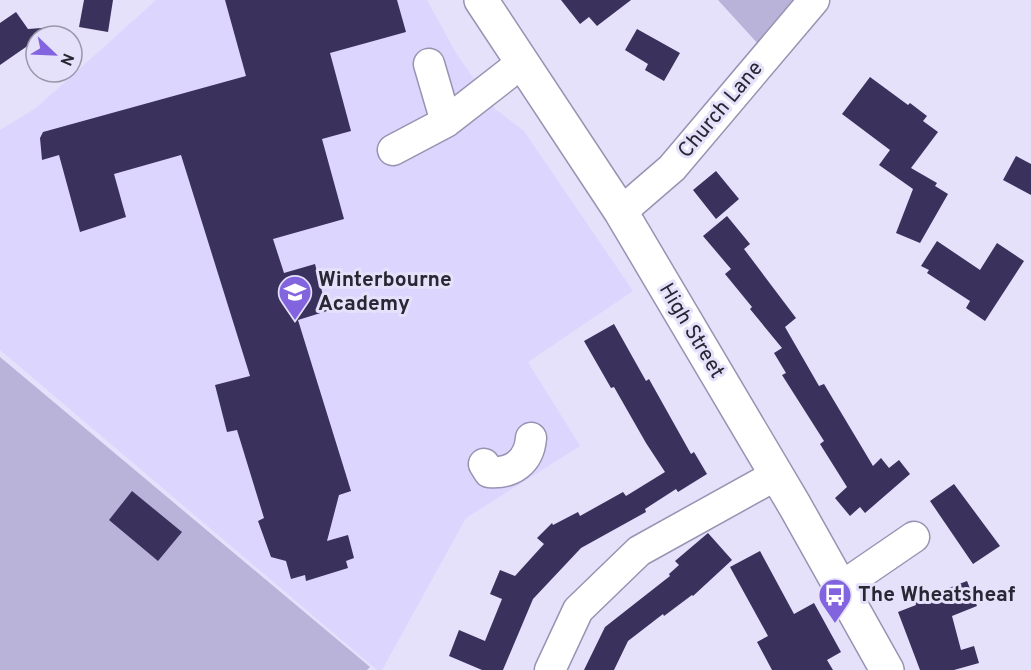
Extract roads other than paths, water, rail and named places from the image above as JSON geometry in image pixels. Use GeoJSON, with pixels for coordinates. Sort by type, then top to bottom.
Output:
{"type":"FeatureCollection","features":[{"type":"Feature","properties":{"kind":"main road","name":"High Street"},"geometry":{"type":"LineString","coordinates":[[482,0],[621,212],[776,475],[887,670]]}},
{"type":"Feature","properties":{"kind":"street","name":"Church Lane"},"geometry":{"type":"LineString","coordinates":[[621,212],[672,168],[814,0]]}},
{"type":"Feature","properties":{"kind":"street"},"geometry":{"type":"LineString","coordinates":[[393,150],[447,122],[523,62]]}},
{"type":"Feature","properties":{"kind":"street"},"geometry":{"type":"LineString","coordinates":[[429,64],[447,122]]}},
{"type":"Feature","properties":{"kind":"street"},"geometry":{"type":"LineString","coordinates":[[484,464],[489,472],[508,471],[526,459],[531,438]]}},
{"type":"Feature","properties":{"kind":"street"},"geometry":{"type":"LineString","coordinates":[[550,670],[578,610],[639,551],[776,475]]}},
{"type":"Feature","properties":{"kind":"street"},"geometry":{"type":"LineString","coordinates":[[841,587],[914,537]]}},
{"type":"Feature","properties":{"kind":"place","name":"Winterbourne Academy"},"geometry":{"type":"Point","coordinates":[295,321]}},
{"type":"Feature","properties":{"kind":"place","name":"The Wheatsheaf"},"geometry":{"type":"Point","coordinates":[835,624]}}]}
